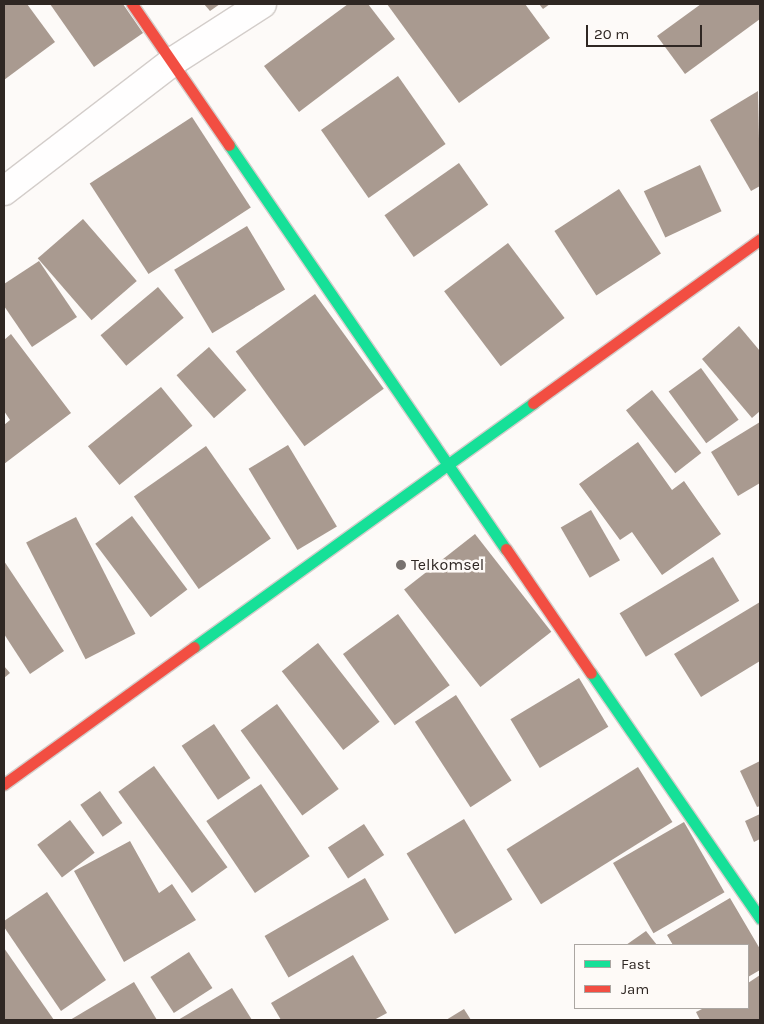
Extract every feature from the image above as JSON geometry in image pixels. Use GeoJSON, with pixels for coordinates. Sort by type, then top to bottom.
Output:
{"type":"FeatureCollection","features":[{"type":"Feature","properties":{"kind":"street"},"geometry":{"type":"LineString","coordinates":[[132,4],[760,918]]}},
{"type":"Feature","properties":{"kind":"street"},"geometry":{"type":"LineString","coordinates":[[4,191],[172,62],[262,4]]}},
{"type":"Feature","properties":{"kind":"street"},"geometry":{"type":"LineString","coordinates":[[4,784],[760,239]]}},
{"type":"Feature","properties":{"kind":"building"},"geometry":{"type":"Polygon","coordinates":[[[4,4],[27,4],[55,42],[4,80],[4,4]]]}},
{"type":"Feature","properties":{"kind":"building"},"geometry":{"type":"Polygon","coordinates":[[[50,4],[123,4],[143,33],[94,67],[50,4]]]}},
{"type":"Feature","properties":{"kind":"building"},"geometry":{"type":"Polygon","coordinates":[[[204,4],[220,4],[210,11],[204,4]]]}},
{"type":"Feature","properties":{"kind":"building"},"geometry":{"type":"Polygon","coordinates":[[[348,4],[368,4],[395,39],[299,112],[264,66],[348,4]]]}},
{"type":"Feature","properties":{"kind":"building"},"geometry":{"type":"Polygon","coordinates":[[[387,4],[525,4],[550,38],[459,103],[387,4]]]}},
{"type":"Feature","properties":{"kind":"building"},"geometry":{"type":"Polygon","coordinates":[[[539,4],[550,4],[543,9],[539,4]]]}},
{"type":"Feature","properties":{"kind":"building"},"geometry":{"type":"Polygon","coordinates":[[[701,4],[760,4],[760,19],[685,74],[657,36],[701,4]]]}},
{"type":"Feature","properties":{"kind":"building"},"geometry":{"type":"Polygon","coordinates":[[[398,76],[446,144],[369,198],[321,130],[398,76]]]}},
{"type":"Feature","properties":{"kind":"building"},"geometry":{"type":"Polygon","coordinates":[[[758,91],[760,186],[751,191],[710,120],[758,91]]]}},
{"type":"Feature","properties":{"kind":"building"},"geometry":{"type":"Polygon","coordinates":[[[192,117],[251,208],[149,274],[90,183],[192,117]]]}},
{"type":"Feature","properties":{"kind":"building"},"geometry":{"type":"Polygon","coordinates":[[[459,163],[488,205],[414,257],[384,215],[459,163]]]}},
{"type":"Feature","properties":{"kind":"building"},"geometry":{"type":"Polygon","coordinates":[[[700,165],[722,211],[665,237],[644,191],[700,165]]]}},
{"type":"Feature","properties":{"kind":"building"},"geometry":{"type":"Polygon","coordinates":[[[619,189],[661,254],[596,296],[554,231],[619,189]]]}},
{"type":"Feature","properties":{"kind":"building"},"geometry":{"type":"Polygon","coordinates":[[[83,219],[137,281],[92,320],[38,258],[83,219]]]}},
{"type":"Feature","properties":{"kind":"building"},"geometry":{"type":"Polygon","coordinates":[[[247,226],[285,289],[212,333],[174,270],[247,226]]]}},
{"type":"Feature","properties":{"kind":"building"},"geometry":{"type":"Polygon","coordinates":[[[508,243],[565,318],[501,366],[444,291],[508,243]]]}},
{"type":"Feature","properties":{"kind":"building"},"geometry":{"type":"Polygon","coordinates":[[[39,261],[77,317],[32,347],[4,306],[4,284],[39,261]]]}},
{"type":"Feature","properties":{"kind":"building"},"geometry":{"type":"Polygon","coordinates":[[[158,287],[184,318],[126,366],[101,335],[158,287]]]}},
{"type":"Feature","properties":{"kind":"building"},"geometry":{"type":"Polygon","coordinates":[[[315,294],[384,389],[304,446],[236,352],[315,294]]]}},
{"type":"Feature","properties":{"kind":"building"},"geometry":{"type":"Polygon","coordinates":[[[739,326],[760,351],[760,411],[752,418],[702,359],[739,326]]]}},
{"type":"Feature","properties":{"kind":"building"},"geometry":{"type":"Polygon","coordinates":[[[11,334],[71,413],[4,464],[4,425],[10,420],[4,411],[4,340],[11,334]]]}},
{"type":"Feature","properties":{"kind":"building"},"geometry":{"type":"Polygon","coordinates":[[[209,347],[246,390],[214,418],[177,375],[209,347]]]}},
{"type":"Feature","properties":{"kind":"building"},"geometry":{"type":"Polygon","coordinates":[[[701,368],[739,420],[706,443],[669,392],[701,368]]]}},
{"type":"Feature","properties":{"kind":"building"},"geometry":{"type":"Polygon","coordinates":[[[161,387],[192,426],[119,485],[88,446],[161,387]]]}},
{"type":"Feature","properties":{"kind":"building"},"geometry":{"type":"Polygon","coordinates":[[[652,390],[701,453],[675,473],[626,410],[652,390]]]}},
{"type":"Feature","properties":{"kind":"building"},"geometry":{"type":"Polygon","coordinates":[[[760,422],[760,483],[738,496],[711,452],[760,422]]]}},
{"type":"Feature","properties":{"kind":"building"},"geometry":{"type":"Polygon","coordinates":[[[638,442],[672,490],[684,481],[721,534],[662,575],[632,532],[620,540],[579,484],[638,442]]]}},
{"type":"Feature","properties":{"kind":"building"},"geometry":{"type":"Polygon","coordinates":[[[288,445],[337,526],[297,550],[249,469],[288,445]]]}},
{"type":"Feature","properties":{"kind":"building"},"geometry":{"type":"Polygon","coordinates":[[[206,446],[271,539],[199,589],[134,496],[206,446]]]}},
{"type":"Feature","properties":{"kind":"building"},"geometry":{"type":"Polygon","coordinates":[[[591,510],[620,560],[590,578],[561,528],[591,510]]]}},
{"type":"Feature","properties":{"kind":"building"},"geometry":{"type":"Polygon","coordinates":[[[132,516],[187,589],[151,617],[95,544],[132,516]]]}},
{"type":"Feature","properties":{"kind":"building"},"geometry":{"type":"Polygon","coordinates":[[[76,517],[135,634],[86,659],[26,542],[76,517]]]}},
{"type":"Feature","properties":{"kind":"building"},"geometry":{"type":"Polygon","coordinates":[[[475,534],[551,632],[480,687],[404,589],[475,534]]]}},
{"type":"Feature","properties":{"kind":"building"},"geometry":{"type":"Polygon","coordinates":[[[713,557],[739,601],[646,657],[620,613],[713,557]]]}},
{"type":"Feature","properties":{"kind":"building"},"geometry":{"type":"Polygon","coordinates":[[[4,561],[64,651],[30,674],[4,634],[4,561]]]}},
{"type":"Feature","properties":{"kind":"building"},"geometry":{"type":"Polygon","coordinates":[[[760,602],[760,661],[701,697],[674,654],[760,602]]]}},
{"type":"Feature","properties":{"kind":"building"},"geometry":{"type":"Polygon","coordinates":[[[398,614],[450,685],[395,725],[343,654],[398,614]]]}},
{"type":"Feature","properties":{"kind":"building"},"geometry":{"type":"Polygon","coordinates":[[[318,643],[380,722],[343,750],[282,671],[318,643]]]}},
{"type":"Feature","properties":{"kind":"building"},"geometry":{"type":"Polygon","coordinates":[[[4,666],[10,673],[4,678],[4,666]]]}},
{"type":"Feature","properties":{"kind":"building"},"geometry":{"type":"Polygon","coordinates":[[[579,678],[608,727],[540,768],[510,719],[579,678]]]}},
{"type":"Feature","properties":{"kind":"building"},"geometry":{"type":"Polygon","coordinates":[[[456,695],[512,781],[470,807],[415,722],[456,695]]]}},
{"type":"Feature","properties":{"kind":"building"},"geometry":{"type":"Polygon","coordinates":[[[277,704],[339,789],[302,815],[241,730],[277,704]]]}},
{"type":"Feature","properties":{"kind":"building"},"geometry":{"type":"Polygon","coordinates":[[[214,724],[250,778],[218,800],[182,746],[214,724]]]}},
{"type":"Feature","properties":{"kind":"building"},"geometry":{"type":"Polygon","coordinates":[[[760,761],[760,806],[757,807],[740,771],[760,761]]]}},
{"type":"Feature","properties":{"kind":"building"},"geometry":{"type":"Polygon","coordinates":[[[154,766],[227,867],[192,893],[118,792],[154,766]]]}},
{"type":"Feature","properties":{"kind":"building"},"geometry":{"type":"Polygon","coordinates":[[[638,767],[672,822],[541,904],[507,849],[638,767]]]}},
{"type":"Feature","properties":{"kind":"building"},"geometry":{"type":"Polygon","coordinates":[[[261,784],[310,856],[255,893],[206,821],[261,784]]]}},
{"type":"Feature","properties":{"kind":"building"},"geometry":{"type":"Polygon","coordinates":[[[100,791],[122,823],[103,837],[80,805],[100,791]]]}},
{"type":"Feature","properties":{"kind":"building"},"geometry":{"type":"Polygon","coordinates":[[[760,814],[760,839],[754,842],[745,821],[760,814]]]}},
{"type":"Feature","properties":{"kind":"building"},"geometry":{"type":"Polygon","coordinates":[[[464,819],[512,900],[455,934],[407,854],[464,819]]]}},
{"type":"Feature","properties":{"kind":"building"},"geometry":{"type":"Polygon","coordinates":[[[70,820],[95,853],[62,877],[37,845],[70,820]]]}},
{"type":"Feature","properties":{"kind":"building"},"geometry":{"type":"Polygon","coordinates":[[[684,822],[724,892],[653,933],[613,863],[684,822]]]}},
{"type":"Feature","properties":{"kind":"building"},"geometry":{"type":"Polygon","coordinates":[[[364,824],[384,855],[348,878],[328,847],[364,824]]]}},
{"type":"Feature","properties":{"kind":"building"},"geometry":{"type":"Polygon","coordinates":[[[130,841],[159,893],[172,884],[196,920],[124,962],[74,871],[130,841]]]}},
{"type":"Feature","properties":{"kind":"building"},"geometry":{"type":"Polygon","coordinates":[[[365,878],[389,920],[289,978],[265,936],[365,878]]]}},
{"type":"Feature","properties":{"kind":"building"},"geometry":{"type":"Polygon","coordinates":[[[47,892],[106,980],[61,1011],[4,927],[4,921],[47,892]]]}},
{"type":"Feature","properties":{"kind":"building"},"geometry":{"type":"Polygon","coordinates":[[[730,898],[760,949],[760,970],[749,976],[749,944],[672,944],[667,935],[730,898]]]}},
{"type":"Feature","properties":{"kind":"building"},"geometry":{"type":"Polygon","coordinates":[[[646,931],[656,944],[627,944],[646,931]]]}},
{"type":"Feature","properties":{"kind":"building"},"geometry":{"type":"Polygon","coordinates":[[[4,948],[54,1020],[4,1020],[4,948]]]}},
{"type":"Feature","properties":{"kind":"building"},"geometry":{"type":"Polygon","coordinates":[[[189,952],[212,988],[174,1013],[150,977],[189,952]]]}},
{"type":"Feature","properties":{"kind":"building"},"geometry":{"type":"Polygon","coordinates":[[[353,955],[387,1013],[374,1020],[281,1020],[271,1003],[353,955]]]}},
{"type":"Feature","properties":{"kind":"building"},"geometry":{"type":"Polygon","coordinates":[[[760,975],[760,1020],[700,1020],[696,1012],[702,1009],[749,1009],[749,982],[760,975]]]}},
{"type":"Feature","properties":{"kind":"building"},"geometry":{"type":"Polygon","coordinates":[[[134,982],[157,1020],[70,1020],[134,982]]]}},
{"type":"Feature","properties":{"kind":"building"},"geometry":{"type":"Polygon","coordinates":[[[232,988],[252,1020],[178,1020],[232,988]]]}},
{"type":"Feature","properties":{"kind":"building"},"geometry":{"type":"Polygon","coordinates":[[[464,1009],[471,1020],[446,1020],[464,1009]]]}},
{"type":"Feature","properties":{"kind":"traffic: fast"},"geometry":{"type":"LineString","coordinates":[[229,145],[506,549]]}},
{"type":"Feature","properties":{"kind":"traffic: fast"},"geometry":{"type":"LineString","coordinates":[[194,647],[533,403]]}},
{"type":"Feature","properties":{"kind":"traffic: fast"},"geometry":{"type":"LineString","coordinates":[[591,673],[760,918]]}},
{"type":"Feature","properties":{"kind":"traffic: jam"},"geometry":{"type":"LineString","coordinates":[[132,4],[229,145]]}},
{"type":"Feature","properties":{"kind":"traffic: jam"},"geometry":{"type":"LineString","coordinates":[[533,403],[760,239]]}},
{"type":"Feature","properties":{"kind":"traffic: jam"},"geometry":{"type":"LineString","coordinates":[[506,549],[591,673]]}},
{"type":"Feature","properties":{"kind":"traffic: jam"},"geometry":{"type":"LineString","coordinates":[[4,784],[194,647]]}},
{"type":"Feature","properties":{"kind":"place","name":"Telkomsel"},"geometry":{"type":"Point","coordinates":[401,565]}}]}
